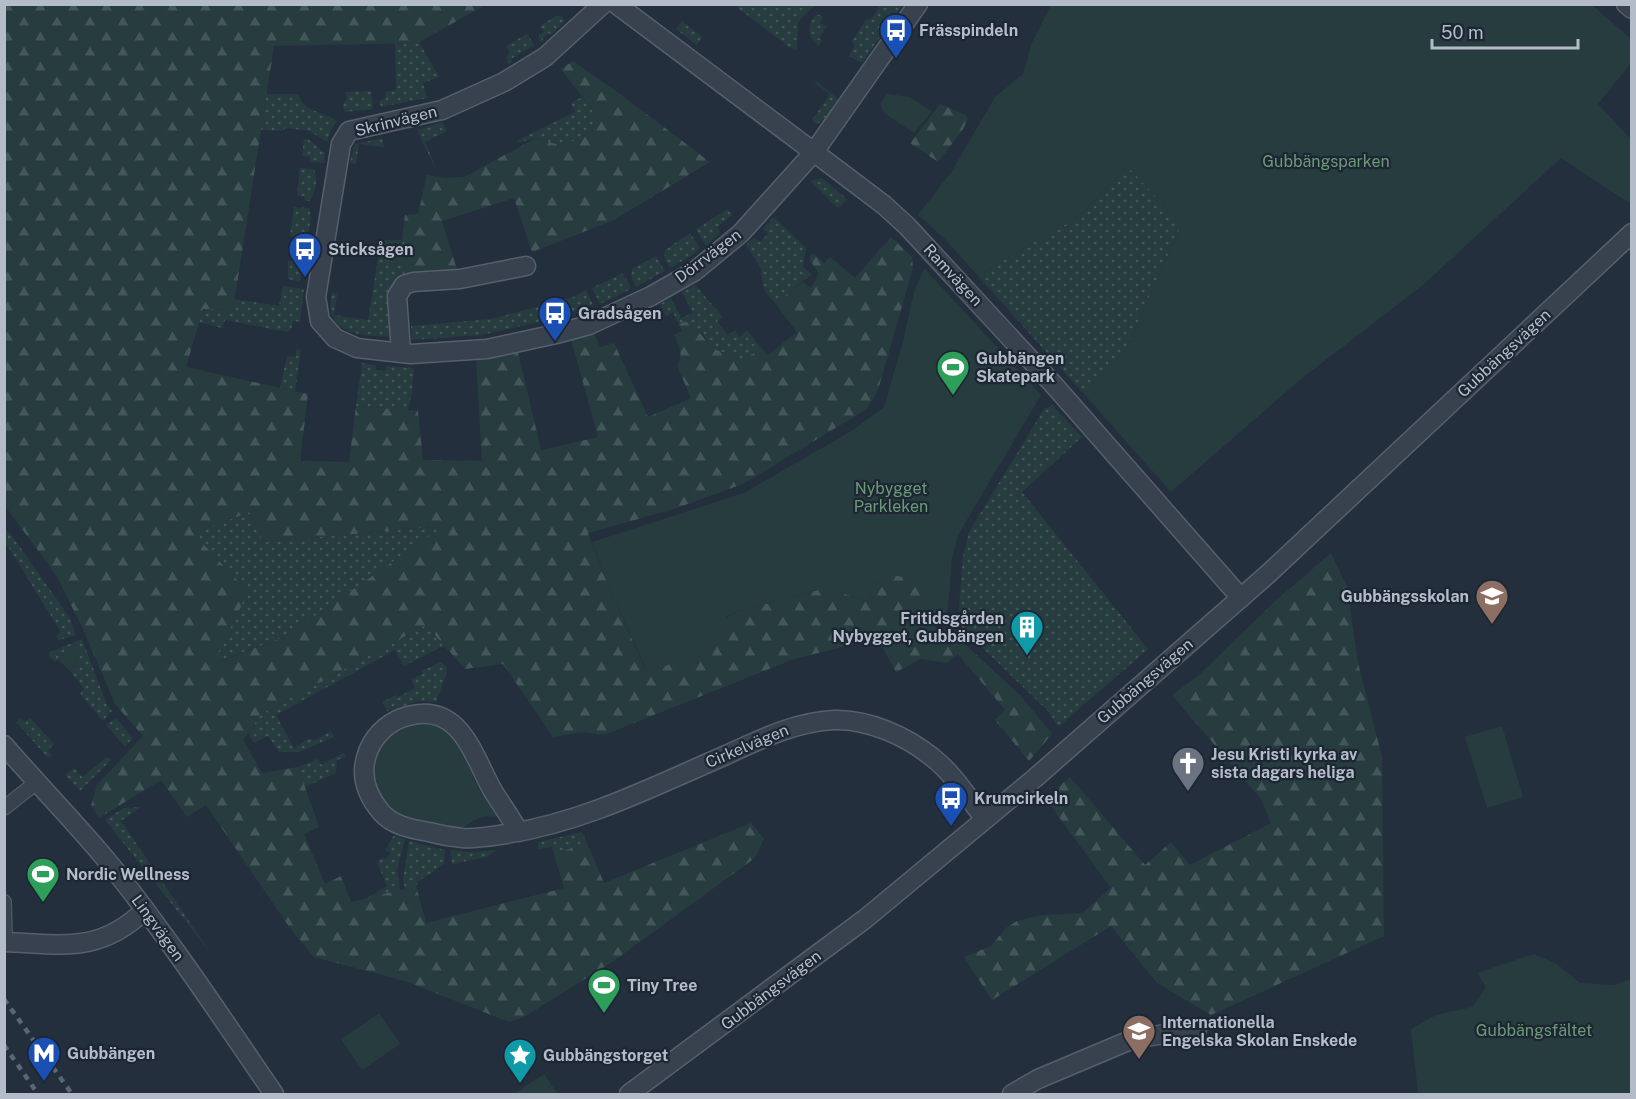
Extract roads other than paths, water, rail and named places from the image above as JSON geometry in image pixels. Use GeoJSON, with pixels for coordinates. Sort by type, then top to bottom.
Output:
{"type":"FeatureCollection","features":[{"type":"Feature","properties":{"kind":"street","name":"Skrinvägen"},"geometry":{"type":"LineString","coordinates":[[320,321],[316,297],[340,144],[349,131],[442,110],[504,82],[545,57],[603,4]]}},
{"type":"Feature","properties":{"kind":"street","name":"Ramvägen"},"geometry":{"type":"LineString","coordinates":[[616,4],[884,205],[931,250],[1053,384],[1241,598]]}},
{"type":"Feature","properties":{"kind":"street","name":"Dörrvägen"},"geometry":{"type":"LineString","coordinates":[[320,321],[335,338],[357,348],[411,354],[487,349],[588,325],[651,296],[695,271],[741,233],[814,152],[918,4]]}},
{"type":"Feature","properties":{"kind":"street"},"geometry":{"type":"LineString","coordinates":[[1626,4],[1632,9]]}},
{"type":"Feature","properties":{"kind":"street","name":"Gubbängsvägen"},"geometry":{"type":"LineString","coordinates":[[629,1095],[865,920],[1035,778],[1241,598],[1632,233]]}},
{"type":"Feature","properties":{"kind":"street"},"geometry":{"type":"LineString","coordinates":[[401,352],[397,296],[404,285],[413,282],[460,279],[526,266]]}},
{"type":"Feature","properties":{"kind":"street","name":"Cirkelvägen"},"geometry":{"type":"LineString","coordinates":[[519,832],[459,728],[431,714],[415,714],[401,718],[375,738],[366,759],[364,779],[375,804],[383,814],[394,823],[410,828],[462,838],[480,838],[519,832],[587,815],[787,728],[835,720],[863,724],[890,732],[933,757],[985,819]]}},
{"type":"Feature","properties":{"kind":"street","name":"Lingvägen"},"geometry":{"type":"LineString","coordinates":[[4,745],[111,867],[145,910],[209,998],[274,1095]]}},
{"type":"Feature","properties":{"kind":"street"},"geometry":{"type":"LineString","coordinates":[[4,808],[37,782]]}},
{"type":"Feature","properties":{"kind":"street"},"geometry":{"type":"LineString","coordinates":[[4,902],[5,942],[82,945],[112,935],[130,925],[145,910]]}},
{"type":"Feature","properties":{"kind":"street"},"geometry":{"type":"LineString","coordinates":[[1012,1095],[1038,1078],[1133,1039],[1197,1029]]}},
{"type":"Feature","properties":{"kind":"railway"},"geometry":{"type":"LineString","coordinates":[[4,999],[72,1094]]}},
{"type":"Feature","properties":{"kind":"railway"},"geometry":{"type":"LineString","coordinates":[[4,1045],[38,1094]]}},
{"type":"Feature","properties":{"kind":"place","name":"Frässpindeln"},"geometry":{"type":"Point","coordinates":[896,59]}},
{"type":"Feature","properties":{"kind":"place","name":"Sticksågen"},"geometry":{"type":"Point","coordinates":[305,278]}},
{"type":"Feature","properties":{"kind":"place","name":"Gradsågen"},"geometry":{"type":"Point","coordinates":[555,342]}},
{"type":"Feature","properties":{"kind":"place","name":"Gubbängen Skatepark"},"geometry":{"type":"Point","coordinates":[953,396]}},
{"type":"Feature","properties":{"kind":"place","name":"Gubbängsskolan"},"geometry":{"type":"Point","coordinates":[1492,625]}},
{"type":"Feature","properties":{"kind":"place","name":"Fritidsgården Nybygget, Gubbängen"},"geometry":{"type":"Point","coordinates":[1027,656]}},
{"type":"Feature","properties":{"kind":"place","name":"Jesu Kristi kyrka av sista dagars heliga"},"geometry":{"type":"Point","coordinates":[1188,792]}},
{"type":"Feature","properties":{"kind":"place","name":"Krumcirkeln"},"geometry":{"type":"Point","coordinates":[951,827]}},
{"type":"Feature","properties":{"kind":"place","name":"Nordic Wellness"},"geometry":{"type":"Point","coordinates":[43,903]}},
{"type":"Feature","properties":{"kind":"place","name":"Tiny Tree"},"geometry":{"type":"Point","coordinates":[604,1014]}},
{"type":"Feature","properties":{"kind":"place","name":"Internationella Engelska Skolan Enskede"},"geometry":{"type":"Point","coordinates":[1139,1060]}},
{"type":"Feature","properties":{"kind":"place","name":"Gubbängen"},"geometry":{"type":"Point","coordinates":[44,1082]}},
{"type":"Feature","properties":{"kind":"place","name":"Gubbängstorget"},"geometry":{"type":"Point","coordinates":[520,1084]}},
{"type":"Feature","properties":{"kind":"park label","name":"Gubbängsparken"},"geometry":{"type":"Point","coordinates":[1326,161]}},
{"type":"Feature","properties":{"kind":"park label","name":"Nybygget Parkleken"},"geometry":{"type":"Point","coordinates":[891,497]}},
{"type":"Feature","properties":{"kind":"park label","name":"Gubbängsfältet"},"geometry":{"type":"Point","coordinates":[1534,1030]}}]}
